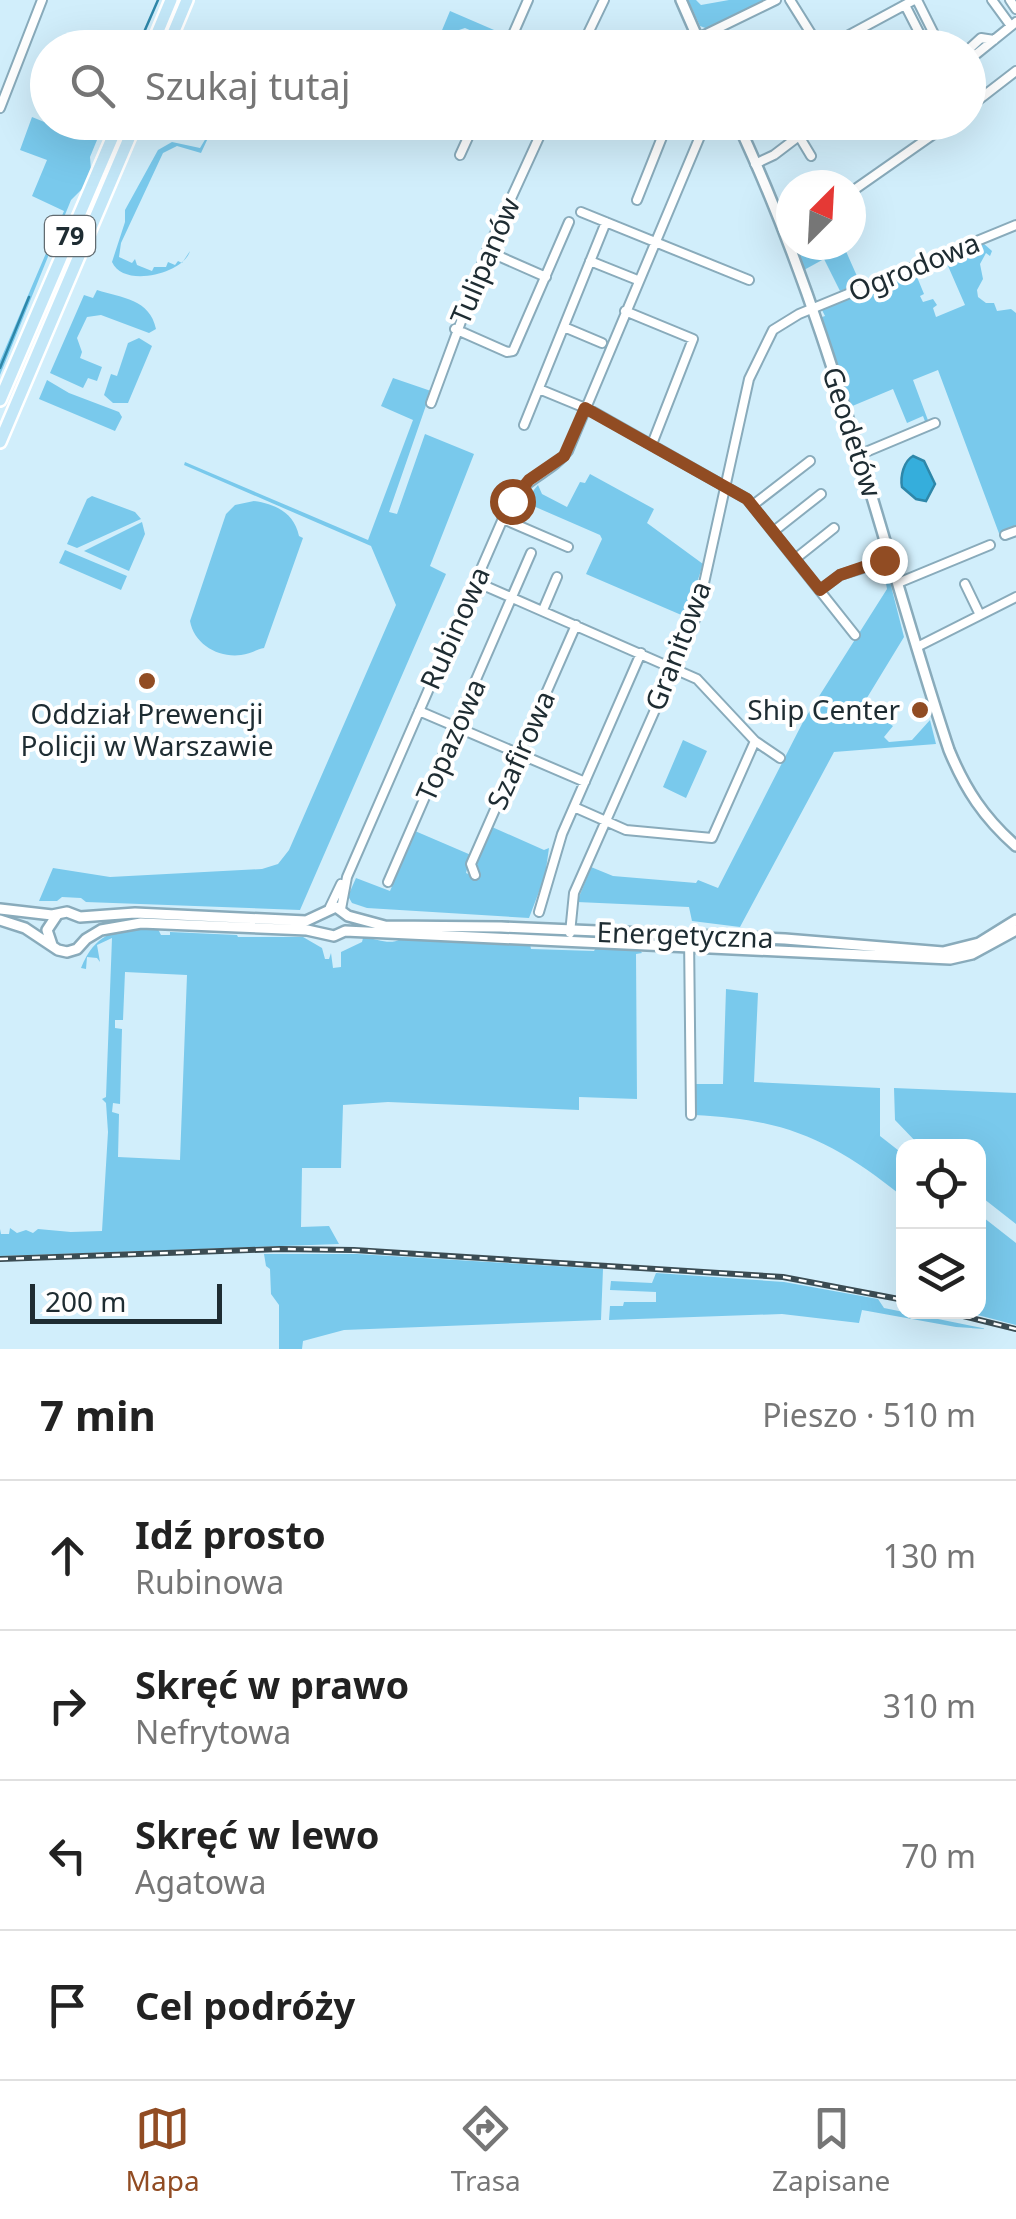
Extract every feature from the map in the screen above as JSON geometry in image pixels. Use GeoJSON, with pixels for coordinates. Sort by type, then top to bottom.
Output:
{"type":"FeatureCollection","features":[{"type":"Feature","properties":{"kind":"main road"},"geometry":{"type":"LineString","coordinates":[[158,30],[171,0]]}},
{"type":"Feature","properties":{"kind":"main road"},"geometry":{"type":"LineString","coordinates":[[175,30],[188,0]]}},
{"type":"Feature","properties":{"kind":"main road","name":"79"},"geometry":{"type":"LineString","coordinates":[[0,400],[111,140]]}},
{"type":"Feature","properties":{"kind":"main road","name":"79"},"geometry":{"type":"LineString","coordinates":[[0,442],[128,140]]}},
{"type":"Feature","properties":{"kind":"street"},"geometry":{"type":"LineString","coordinates":[[30,30],[42,0]]}},
{"type":"Feature","properties":{"kind":"street"},"geometry":{"type":"LineString","coordinates":[[515,30],[528,0]]}},
{"type":"Feature","properties":{"kind":"street"},"geometry":{"type":"LineString","coordinates":[[590,30],[604,0]]}},
{"type":"Feature","properties":{"kind":"street"},"geometry":{"type":"LineString","coordinates":[[682,0],[695,30]]}},
{"type":"Feature","properties":{"kind":"street"},"geometry":{"type":"LineString","coordinates":[[722,30],[776,0]]}},
{"type":"Feature","properties":{"kind":"street"},"geometry":{"type":"LineString","coordinates":[[790,0],[810,30]]}},
{"type":"Feature","properties":{"kind":"street"},"geometry":{"type":"LineString","coordinates":[[986,39],[994,40],[1014,24],[992,0]]}},
{"type":"Feature","properties":{"kind":"street"},"geometry":{"type":"LineString","coordinates":[[1010,0],[1016,8]]}},
{"type":"Feature","properties":{"kind":"street"},"geometry":{"type":"LineString","coordinates":[[858,30],[912,2]]}},
{"type":"Feature","properties":{"kind":"street"},"geometry":{"type":"LineString","coordinates":[[912,2],[921,30]]}},
{"type":"Feature","properties":{"kind":"street"},"geometry":{"type":"LineString","coordinates":[[912,2],[930,30]]}},
{"type":"Feature","properties":{"kind":"street"},"geometry":{"type":"LineString","coordinates":[[0,108],[30,31]]}},
{"type":"Feature","properties":{"kind":"street"},"geometry":{"type":"LineString","coordinates":[[986,94],[1016,71]]}},
{"type":"Feature","properties":{"kind":"street"},"geometry":{"type":"LineString","coordinates":[[460,155],[466,140]]}},
{"type":"Feature","properties":{"kind":"street","name":"Tulipanów"},"geometry":{"type":"LineString","coordinates":[[430,403],[455,329],[538,140]]}},
{"type":"Feature","properties":{"kind":"street"},"geometry":{"type":"LineString","coordinates":[[638,200],[661,140]]}},
{"type":"Feature","properties":{"kind":"street","name":"Rubinowa"},"geometry":{"type":"LineString","coordinates":[[340,911],[347,877],[503,520],[520,488],[564,456],[698,140]]}},
{"type":"Feature","properties":{"kind":"street","name":"Geodetów"},"geometry":{"type":"LineString","coordinates":[[745,140],[776,208]]}},
{"type":"Feature","properties":{"kind":"street"},"geometry":{"type":"LineString","coordinates":[[755,164],[794,140]]}},
{"type":"Feature","properties":{"kind":"street"},"geometry":{"type":"LineString","coordinates":[[801,140],[811,156]]}},
{"type":"Feature","properties":{"kind":"street"},"geometry":{"type":"LineString","coordinates":[[866,181],[925,140]]}},
{"type":"Feature","properties":{"kind":"street"},"geometry":{"type":"LineString","coordinates":[[582,212],[750,280]]}},
{"type":"Feature","properties":{"kind":"street"},"geometry":{"type":"LineString","coordinates":[[455,329],[507,352],[513,351],[570,222]]}},
{"type":"Feature","properties":{"kind":"street"},"geometry":{"type":"LineString","coordinates":[[524,425],[606,222]]}},
{"type":"Feature","properties":{"kind":"street","name":"Ogrodowa"},"geometry":{"type":"LineString","coordinates":[[812,309],[1016,225]]}},
{"type":"Feature","properties":{"kind":"street"},"geometry":{"type":"LineString","coordinates":[[487,251],[546,277]]}},
{"type":"Feature","properties":{"kind":"street","name":"Geodetów"},"geometry":{"type":"LineString","coordinates":[[797,260],[962,783],[983,814],[1016,846]]}},
{"type":"Feature","properties":{"kind":"street"},"geometry":{"type":"LineString","coordinates":[[590,262],[635,279]]}},
{"type":"Feature","properties":{"kind":"street","name":"Granitowa"},"geometry":{"type":"LineString","coordinates":[[570,935],[574,892],[697,615],[745,394],[764,347],[780,324],[812,309]]}},
{"type":"Feature","properties":{"kind":"street"},"geometry":{"type":"LineString","coordinates":[[625,311],[692,339],[652,444]]}},
{"type":"Feature","properties":{"kind":"street"},"geometry":{"type":"LineString","coordinates":[[564,327],[602,343]]}},
{"type":"Feature","properties":{"kind":"street"},"geometry":{"type":"LineString","coordinates":[[539,389],[585,408],[652,444],[753,505],[856,635]]}},
{"type":"Feature","properties":{"kind":"street"},"geometry":{"type":"LineString","coordinates":[[860,454],[935,422]]}},
{"type":"Feature","properties":{"kind":"street"},"geometry":{"type":"LineString","coordinates":[[753,505],[810,461]]}},
{"type":"Feature","properties":{"kind":"street"},"geometry":{"type":"LineString","coordinates":[[774,532],[821,494]]}},
{"type":"Feature","properties":{"kind":"street"},"geometry":{"type":"LineString","coordinates":[[503,520],[568,547]]}},
{"type":"Feature","properties":{"kind":"street"},"geometry":{"type":"LineString","coordinates":[[795,559],[834,528]]}},
{"type":"Feature","properties":{"kind":"street"},"geometry":{"type":"LineString","coordinates":[[1006,535],[1016,531]]}},
{"type":"Feature","properties":{"kind":"street"},"geometry":{"type":"LineString","coordinates":[[898,583],[990,545]]}},
{"type":"Feature","properties":{"kind":"street","name":"Topazowa"},"geometry":{"type":"LineString","coordinates":[[388,882],[531,553]]}},
{"type":"Feature","properties":{"kind":"street"},"geometry":{"type":"LineString","coordinates":[[820,590],[840,575],[892,559]]}},
{"type":"Feature","properties":{"kind":"street"},"geometry":{"type":"LineString","coordinates":[[543,610],[557,577]]}},
{"type":"Feature","properties":{"kind":"street"},"geometry":{"type":"LineString","coordinates":[[476,582],[674,668],[705,686],[755,741],[780,758]]}},
{"type":"Feature","properties":{"kind":"street"},"geometry":{"type":"LineString","coordinates":[[965,584],[980,615]]}},
{"type":"Feature","properties":{"kind":"street"},"geometry":{"type":"LineString","coordinates":[[917,647],[1016,596]]}},
{"type":"Feature","properties":{"kind":"street","name":"Szafirowa"},"geometry":{"type":"LineString","coordinates":[[475,875],[470,864],[576,625]]}},
{"type":"Feature","properties":{"kind":"street"},"geometry":{"type":"LineString","coordinates":[[539,912],[562,834],[641,654]]}},
{"type":"Feature","properties":{"kind":"street"},"geometry":{"type":"LineString","coordinates":[[419,711],[585,782]]}},
{"type":"Feature","properties":{"kind":"street"},"geometry":{"type":"LineString","coordinates":[[574,807],[626,830],[712,838],[755,741]]}},
{"type":"Feature","properties":{"kind":"street"},"geometry":{"type":"LineString","coordinates":[[0,910],[72,913],[80,917],[135,914],[306,920],[340,911],[345,931]]}},
{"type":"Feature","properties":{"kind":"street","name":"Energetyczna"},"geometry":{"type":"LineString","coordinates":[[340,911],[385,926],[689,940],[842,942],[946,952],[978,943],[1016,920]]}},
{"type":"Feature","properties":{"kind":"street"},"geometry":{"type":"LineString","coordinates":[[54,947],[48,930],[58,914]]}},
{"type":"Feature","properties":{"kind":"street"},"geometry":{"type":"LineString","coordinates":[[320,916],[324,931]]}},
{"type":"Feature","properties":{"kind":"street"},"geometry":{"type":"LineString","coordinates":[[80,917],[87,929],[86,939]]}},
{"type":"Feature","properties":{"kind":"street"},"geometry":{"type":"LineString","coordinates":[[0,920],[30,931],[54,947]]}},
{"type":"Feature","properties":{"kind":"street","name":"Energetyczna"},"geometry":{"type":"LineString","coordinates":[[54,947],[72,951],[111,926],[142,923],[324,931],[334,936],[345,931],[570,935]]}},
{"type":"Feature","properties":{"kind":"street","name":"Energetyczna"},"geometry":{"type":"LineString","coordinates":[[689,940],[950,959],[972,954],[1016,930]]}},
{"type":"Feature","properties":{"kind":"street"},"geometry":{"type":"LineString","coordinates":[[689,940],[690,1115]]}},
{"type":"Feature","properties":{"kind":"shaded area"},"geometry":{"type":"Polygon","coordinates":[[[688,0],[701,5],[768,0],[708,29],[700,26],[688,0]]]}},
{"type":"Feature","properties":{"kind":"shaded area"},"geometry":{"type":"Polygon","coordinates":[[[450,11],[494,30],[465,28],[442,30],[450,11]]]}},
{"type":"Feature","properties":{"kind":"shaded area"},"geometry":{"type":"Polygon","coordinates":[[[30,122],[30,140],[97,140],[90,157],[91,170],[83,188],[71,200],[0,375],[0,361],[64,211],[32,196],[47,160],[20,150],[30,122]]]}},
{"type":"Feature","properties":{"kind":"shaded area"},"geometry":{"type":"Polygon","coordinates":[[[207,140],[201,153],[177,146],[163,153],[121,243],[119,257],[132,263],[135,259],[137,265],[152,271],[154,267],[166,267],[168,262],[175,265],[181,263],[166,271],[140,276],[128,275],[112,262],[125,210],[158,150],[172,142],[200,148],[207,140]]]}},
{"type":"Feature","properties":{"kind":"shaded area"},"geometry":{"type":"Polygon","coordinates":[[[983,243],[992,251],[990,256],[986,253],[980,264],[983,279],[978,297],[994,303],[997,311],[1011,309],[1016,313],[1016,529],[1000,536],[938,370],[913,380],[929,423],[923,416],[907,423],[893,389],[850,407],[819,318],[825,316],[822,310],[915,272],[924,294],[920,296],[923,302],[933,299],[937,305],[933,308],[936,317],[965,305],[945,259],[983,243]]]}},
{"type":"Feature","properties":{"kind":"shaded area"},"geometry":{"type":"Polygon","coordinates":[[[801,260],[822,260],[804,270],[801,260]]]}},
{"type":"Feature","properties":{"kind":"shaded area"},"geometry":{"type":"Polygon","coordinates":[[[824,260],[850,260],[860,283],[840,291],[824,260]]]}},
{"type":"Feature","properties":{"kind":"shaded area"},"geometry":{"type":"Polygon","coordinates":[[[97,290],[141,306],[148,311],[156,329],[149,333],[101,315],[87,317],[77,338],[80,358],[102,367],[97,381],[88,378],[83,388],[50,373],[84,295],[93,298],[97,290]]]}},
{"type":"Feature","properties":{"kind":"shaded area"},"geometry":{"type":"Polygon","coordinates":[[[139,338],[152,346],[128,403],[113,403],[104,395],[111,374],[117,376],[128,343],[139,338]]]}},
{"type":"Feature","properties":{"kind":"shaded area"},"geometry":{"type":"Polygon","coordinates":[[[393,378],[431,391],[389,512],[397,514],[425,434],[474,454],[430,566],[446,574],[300,910],[86,902],[62,897],[57,901],[39,901],[53,868],[110,877],[262,869],[278,864],[289,850],[396,605],[371,546],[184,465],[185,462],[368,540],[413,420],[381,406],[393,378]]]}},
{"type":"Feature","properties":{"kind":"shaded area"},"geometry":{"type":"Polygon","coordinates":[[[47,380],[119,412],[122,417],[115,431],[39,399],[47,380]]]}},
{"type":"Feature","properties":{"kind":"shaded area"},"geometry":{"type":"Polygon","coordinates":[[[913,456],[924,461],[935,484],[926,501],[916,499],[902,487],[903,469],[913,456]]]}},
{"type":"Feature","properties":{"kind":"shaded area"},"geometry":{"type":"Polygon","coordinates":[[[590,474],[654,509],[647,523],[703,564],[686,617],[586,574],[602,539],[600,535],[524,502],[538,485],[542,494],[567,507],[580,482],[585,483],[590,474]]]}},
{"type":"Feature","properties":{"kind":"shaded area"},"geometry":{"type":"Polygon","coordinates":[[[92,496],[135,512],[141,519],[77,548],[67,544],[87,499],[92,496]]]}},
{"type":"Feature","properties":{"kind":"shaded area"},"geometry":{"type":"Polygon","coordinates":[[[254,501],[283,511],[303,538],[264,648],[241,655],[224,654],[202,643],[190,621],[226,514],[235,505],[254,501]]]}},
{"type":"Feature","properties":{"kind":"shaded area"},"geometry":{"type":"Polygon","coordinates":[[[142,522],[145,534],[129,571],[84,551],[142,522]]]}},
{"type":"Feature","properties":{"kind":"shaded area"},"geometry":{"type":"Polygon","coordinates":[[[65,550],[127,576],[121,590],[59,563],[65,550]]]}},
{"type":"Feature","properties":{"kind":"shaded area"},"geometry":{"type":"Polygon","coordinates":[[[886,566],[904,637],[862,706],[893,726],[884,737],[889,742],[912,740],[930,720],[936,744],[834,752],[740,927],[692,921],[689,907],[577,902],[591,867],[613,876],[696,883],[698,880],[718,888],[804,720],[887,589],[883,567],[886,566]]]}},
{"type":"Feature","properties":{"kind":"shaded area"},"geometry":{"type":"Polygon","coordinates":[[[683,740],[707,751],[686,798],[663,787],[683,740]]]}},
{"type":"Feature","properties":{"kind":"shaded area"},"geometry":{"type":"Polygon","coordinates":[[[492,827],[544,850],[549,848],[545,876],[529,918],[367,908],[352,903],[348,896],[356,878],[390,891],[415,831],[471,855],[466,873],[476,877],[479,870],[475,865],[492,827]]]}},
{"type":"Feature","properties":{"kind":"shaded area"},"geometry":{"type":"Polygon","coordinates":[[[135,929],[158,929],[161,935],[170,932],[303,937],[322,948],[325,959],[331,953],[333,968],[341,967],[341,952],[363,938],[387,942],[401,939],[530,944],[531,949],[638,948],[642,953],[636,954],[637,1099],[579,1097],[579,1110],[388,1102],[343,1105],[341,1168],[302,1168],[301,1227],[329,1226],[339,1244],[0,1256],[0,1229],[1,1234],[9,1234],[10,1228],[17,1233],[38,1229],[102,1231],[108,1132],[106,1103],[102,1099],[106,1097],[112,938],[97,945],[100,962],[87,957],[99,941],[135,929]],[[125,972],[123,1020],[115,1020],[115,1028],[122,1029],[120,1104],[113,1103],[112,1112],[119,1114],[118,1157],[180,1160],[187,975],[125,972]]]}},
{"type":"Feature","properties":{"kind":"shaded area"},"geometry":{"type":"Polygon","coordinates":[[[726,989],[758,993],[754,1082],[880,1088],[880,1136],[896,1149],[896,1192],[853,1161],[806,1136],[755,1121],[694,1115],[695,1084],[723,1084],[726,989]]]}},
{"type":"Feature","properties":{"kind":"shaded area"},"geometry":{"type":"Polygon","coordinates":[[[894,1088],[1016,1093],[1016,1224],[986,1200],[986,1139],[913,1139],[895,1120],[894,1088]]]}},
{"type":"Feature","properties":{"kind":"shaded area"},"geometry":{"type":"Polygon","coordinates":[[[986,1219],[1016,1243],[1016,1325],[986,1317],[986,1219]]]}},
{"type":"Feature","properties":{"kind":"shaded area"},"geometry":{"type":"Polygon","coordinates":[[[264,1254],[357,1254],[603,1269],[601,1320],[344,1330],[303,1341],[302,1349],[279,1349],[279,1305],[271,1294],[270,1269],[264,1254]]]}},
{"type":"Feature","properties":{"kind":"shaded area"},"geometry":{"type":"Polygon","coordinates":[[[656,1273],[784,1282],[878,1299],[884,1308],[896,1310],[896,1316],[862,1310],[859,1323],[782,1314],[609,1320],[610,1306],[656,1302],[656,1292],[610,1290],[611,1281],[652,1283],[656,1273]]]}},
{"type":"Feature","properties":{"kind":"shaded area"},"geometry":{"type":"Polygon","coordinates":[[[912,1319],[938,1319],[987,1329],[912,1319]]]}},
{"type":"Feature","properties":{"kind":"waterway"},"geometry":{"type":"LineString","coordinates":[[145,30],[158,0]]}},
{"type":"Feature","properties":{"kind":"waterway"},"geometry":{"type":"LineString","coordinates":[[0,368],[29,297]]}},
{"type":"Feature","properties":{"kind":"railway"},"geometry":{"type":"LineString","coordinates":[[0,1259],[354,1250],[783,1277],[896,1298]]}},
{"type":"Feature","properties":{"kind":"railway"},"geometry":{"type":"LineString","coordinates":[[975,1319],[1016,1329]]}},
{"type":"Feature","properties":{"kind":"place","name":"Oddział Prewencji Policji w Warszawie"},"geometry":{"type":"Point","coordinates":[147,681]}},
{"type":"Feature","properties":{"kind":"place","name":"Ship Center"},"geometry":{"type":"Point","coordinates":[920,710]}},
{"type":"Feature","properties":{"kind":"route"},"geometry":{"type":"LineString","coordinates":[[512,501],[529,480],[564,456],[585,408],[747,499],[820,590],[840,575],[884,560]]}}]}
